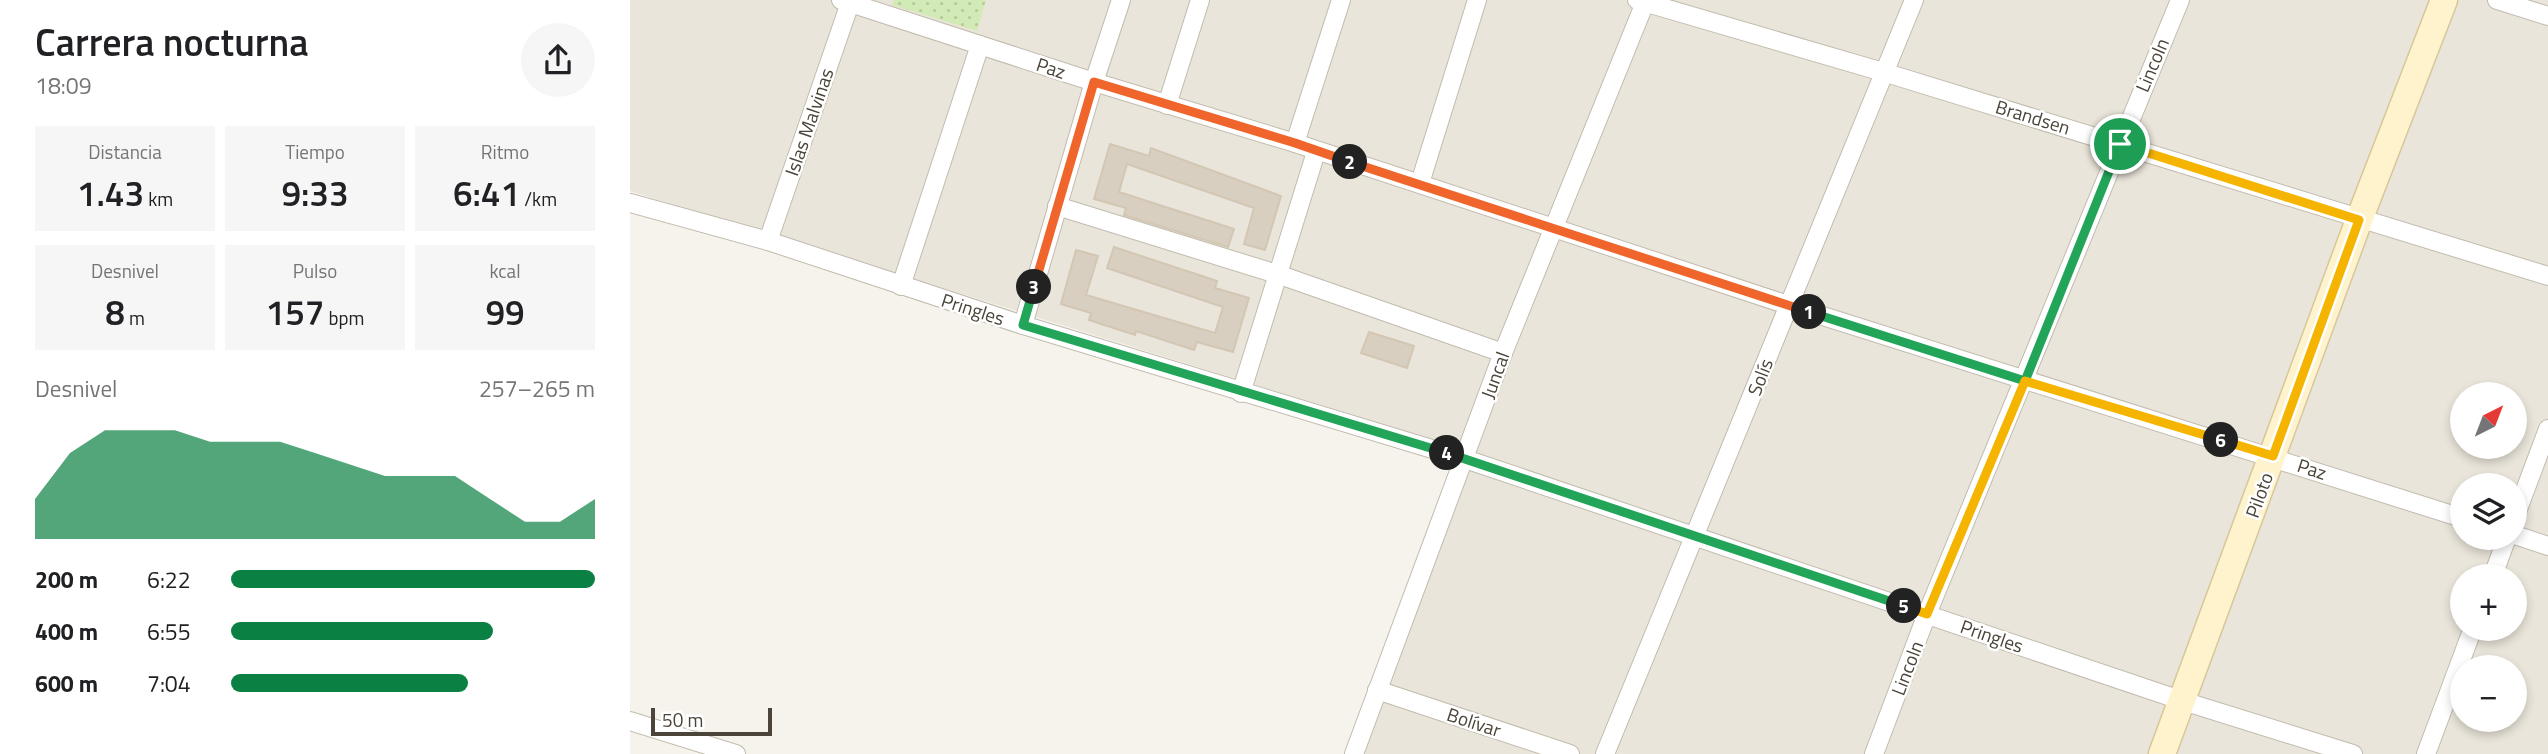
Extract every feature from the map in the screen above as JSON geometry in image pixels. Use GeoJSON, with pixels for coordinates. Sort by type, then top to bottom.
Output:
{"type":"FeatureCollection","features":[{"type":"Feature","properties":{"kind":"main road","name":"Piloto"},"geometry":{"type":"LineString","coordinates":[[2162,754],[2359,220],[2444,0]]}},
{"type":"Feature","properties":{"kind":"street"},"geometry":{"type":"LineString","coordinates":[[1023,325],[1094,82],[1121,0]]}},
{"type":"Feature","properties":{"kind":"street"},"geometry":{"type":"LineString","coordinates":[[1167,104],[1200,0]]}},
{"type":"Feature","properties":{"kind":"street"},"geometry":{"type":"LineString","coordinates":[[1295,143],[1340,0]]}},
{"type":"Feature","properties":{"kind":"street"},"geometry":{"type":"LineString","coordinates":[[1420,183],[1477,0]]}},
{"type":"Feature","properties":{"kind":"street","name":"Solís"},"geometry":{"type":"LineString","coordinates":[[1605,754],[1698,535],[1788,305],[1914,0]]}},
{"type":"Feature","properties":{"kind":"street","name":"Lincoln"},"geometry":{"type":"LineString","coordinates":[[1874,754],[1927,614],[2180,0]]}},
{"type":"Feature","properties":{"kind":"street"},"geometry":{"type":"LineString","coordinates":[[2497,0],[2548,16]]}},
{"type":"Feature","properties":{"kind":"street","name":"Paz"},"geometry":{"type":"LineString","coordinates":[[846,1],[878,6],[980,45],[1094,82],[1295,143],[1788,305],[2450,514]]}},
{"type":"Feature","properties":{"kind":"street","name":"Islas Malvinas"},"geometry":{"type":"LineString","coordinates":[[768,241],[846,1]]}},
{"type":"Feature","properties":{"kind":"street","name":"Brandsen"},"geometry":{"type":"LineString","coordinates":[[1642,1],[2548,276]]}},
{"type":"Feature","properties":{"kind":"street","name":"Juncal"},"geometry":{"type":"LineString","coordinates":[[1354,754],[1503,353],[1642,1]]}},
{"type":"Feature","properties":{"kind":"street"},"geometry":{"type":"LineString","coordinates":[[901,286],[980,45]]}},
{"type":"Feature","properties":{"kind":"street"},"geometry":{"type":"LineString","coordinates":[[1241,393],[1280,275],[1316,152]]}},
{"type":"Feature","properties":{"kind":"street","name":"Pringles"},"geometry":{"type":"LineString","coordinates":[[630,203],[768,241],[901,286],[1241,393],[1465,458],[2183,701],[2353,754]]}},
{"type":"Feature","properties":{"kind":"street"},"geometry":{"type":"LineString","coordinates":[[1058,206],[1280,275],[1503,353]]}},
{"type":"Feature","properties":{"kind":"street"},"geometry":{"type":"LineString","coordinates":[[2527,485],[2548,429]]}},
{"type":"Feature","properties":{"kind":"street"},"geometry":{"type":"LineString","coordinates":[[2527,539],[2548,545]]}},
{"type":"Feature","properties":{"kind":"street"},"geometry":{"type":"LineString","coordinates":[[2426,754],[2468,641]]}},
{"type":"Feature","properties":{"kind":"street","name":"Bolívar"},"geometry":{"type":"LineString","coordinates":[[1377,690],[1570,754]]}},
{"type":"Feature","properties":{"kind":"street"},"geometry":{"type":"LineString","coordinates":[[630,721],[736,754]]}},
{"type":"Feature","properties":{"kind":"shaded area"},"geometry":{"type":"Polygon","coordinates":[[[630,0],[2548,0],[2548,754],[1346,754],[1459,448],[630,191],[630,0]]]}},
{"type":"Feature","properties":{"kind":"green space"},"geometry":{"type":"Polygon","coordinates":[[[894,0],[986,0],[977,31],[892,5],[894,0]]]}},
{"type":"Feature","properties":{"kind":"building"},"geometry":{"type":"Polygon","coordinates":[[[1110,144],[1149,156],[1151,148],[1281,196],[1265,250],[1244,244],[1254,208],[1127,164],[1119,192],[1234,229],[1228,247],[1124,215],[1126,208],[1094,199],[1110,144]]]}},
{"type":"Feature","properties":{"kind":"building"},"geometry":{"type":"Polygon","coordinates":[[[1114,247],[1217,281],[1215,288],[1249,298],[1233,352],[1197,342],[1194,350],[1136,331],[1135,335],[1089,320],[1091,313],[1061,304],[1076,250],[1098,256],[1086,295],[1215,333],[1223,307],[1107,268],[1114,247]]]}},
{"type":"Feature","properties":{"kind":"building"},"geometry":{"type":"Polygon","coordinates":[[[1369,332],[1414,346],[1407,368],[1361,353],[1369,332]]]}},
{"type":"Feature","properties":{"kind":"route"},"geometry":{"type":"LineString","coordinates":[[2120,144],[2025,381],[1420,183],[1094,82],[1023,325],[1241,393],[1465,458],[1927,614],[2025,381],[2273,456],[2359,220],[2120,144]]}}]}
